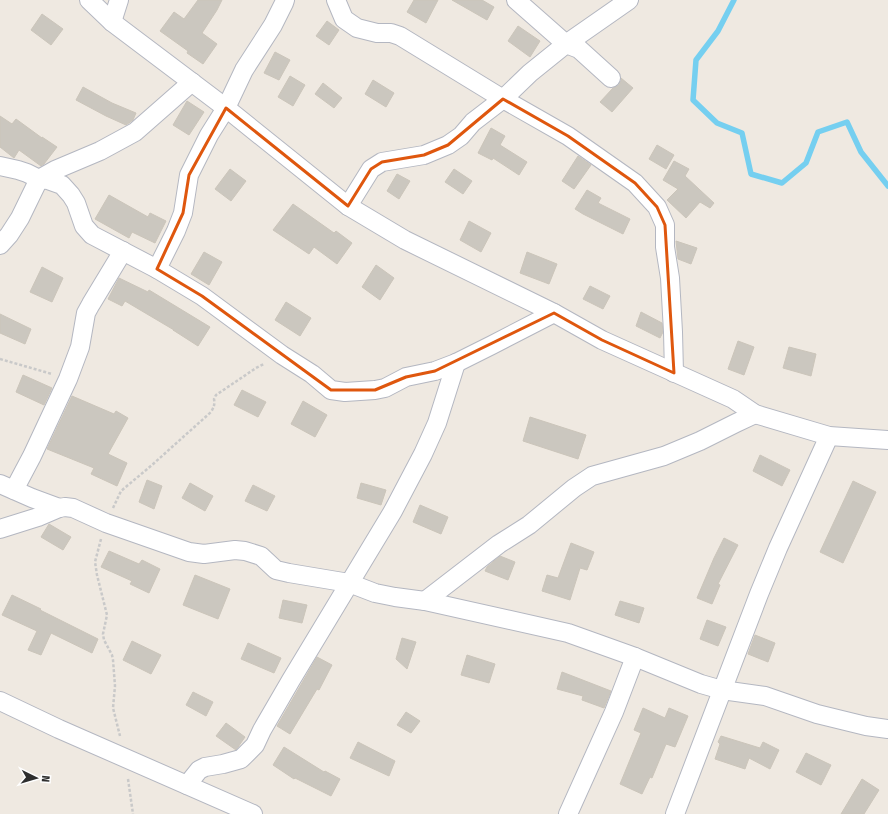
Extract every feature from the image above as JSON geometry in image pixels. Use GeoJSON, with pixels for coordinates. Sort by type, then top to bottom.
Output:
{"type":"FeatureCollection","features":[{"type":"Feature","properties":{"kind":"street"},"geometry":{"type":"LineString","coordinates":[[89,0],[112,22],[226,108],[348,206],[405,240],[554,313],[602,340],[733,399],[755,414],[828,436],[888,440]]}},
{"type":"Feature","properties":{"kind":"street"},"geometry":{"type":"LineString","coordinates":[[112,22],[119,0]]}},
{"type":"Feature","properties":{"kind":"street"},"geometry":{"type":"LineString","coordinates":[[157,269],[176,231],[183,213],[189,175],[209,135],[226,108],[244,70],[273,25],[285,0]]}},
{"type":"Feature","properties":{"kind":"street"},"geometry":{"type":"LineString","coordinates":[[336,0],[344,19],[357,28],[377,34],[392,33],[400,36],[503,99],[568,136],[635,184],[657,207],[665,225],[665,247],[670,286],[673,332],[674,373]]}},
{"type":"Feature","properties":{"kind":"street"},"geometry":{"type":"LineString","coordinates":[[516,0],[566,44],[579,49],[611,78]]}},
{"type":"Feature","properties":{"kind":"street"},"geometry":{"type":"LineString","coordinates":[[348,206],[371,169],[382,162],[424,155],[448,145],[461,136],[473,122],[503,99],[530,73],[566,44],[629,0]]}},
{"type":"Feature","properties":{"kind":"street"},"geometry":{"type":"LineString","coordinates":[[0,244],[10,235],[39,179],[55,170],[100,151],[135,132],[192,82]]}},
{"type":"Feature","properties":{"kind":"street"},"geometry":{"type":"LineString","coordinates":[[0,166],[18,170],[39,179],[48,180],[62,186],[71,195],[76,203],[84,226],[92,235],[157,269],[202,296],[312,374],[331,390],[345,392],[375,390],[385,388],[406,377],[435,371],[456,363],[554,313]]}},
{"type":"Feature","properties":{"kind":"street"},"geometry":{"type":"LineString","coordinates":[[59,508],[7,487],[32,456],[68,379],[80,347],[86,313],[123,251]]}},
{"type":"Feature","properties":{"kind":"street"},"geometry":{"type":"LineString","coordinates":[[187,785],[199,770],[205,767],[242,759],[255,745],[287,687],[393,511],[423,454],[437,423],[456,363]]}},
{"type":"Feature","properties":{"kind":"street"},"geometry":{"type":"LineString","coordinates":[[425,601],[499,544],[534,521],[574,488],[592,476],[664,456],[700,441],[755,414]]}},
{"type":"Feature","properties":{"kind":"street"},"geometry":{"type":"LineString","coordinates":[[675,814],[778,548],[828,436]]}},
{"type":"Feature","properties":{"kind":"street"},"geometry":{"type":"LineString","coordinates":[[0,529],[38,517],[59,508],[73,508],[106,523],[189,552],[204,554],[235,550],[245,551],[261,556],[276,570],[349,583],[375,593],[425,601],[568,633],[635,657],[701,684],[722,690],[765,696],[817,714],[866,726],[888,729]]}},
{"type":"Feature","properties":{"kind":"street"},"geometry":{"type":"LineString","coordinates":[[568,814],[614,712],[635,657]]}},
{"type":"Feature","properties":{"kind":"street"},"geometry":{"type":"LineString","coordinates":[[0,701],[59,729],[253,814]]}},
{"type":"Feature","properties":{"kind":"path"},"geometry":{"type":"LineString","coordinates":[[134,814],[114,708],[114,664],[112,654],[104,640],[107,615],[95,562],[106,523],[121,491],[212,412],[216,395],[256,368],[282,354]]}},
{"type":"Feature","properties":{"kind":"path"},"geometry":{"type":"LineString","coordinates":[[0,359],[68,379]]}},
{"type":"Feature","properties":{"kind":"highlighted area"},"geometry":{"type":"Polygon","coordinates":[[[503,99],[568,136],[635,183],[657,207],[665,225],[674,373],[602,340],[554,313],[435,371],[406,377],[375,390],[331,390],[202,296],[157,269],[183,213],[189,175],[226,108],[348,206],[371,169],[382,162],[424,155],[448,145],[503,99]]]}},
{"type":"Feature","properties":{"kind":"building"},"geometry":{"type":"Polygon","coordinates":[[[198,0],[222,0],[202,33],[217,44],[203,64],[160,31],[174,12],[184,19],[198,0]]]}},
{"type":"Feature","properties":{"kind":"building"},"geometry":{"type":"Polygon","coordinates":[[[414,0],[438,0],[426,23],[407,12],[414,0]]]}},
{"type":"Feature","properties":{"kind":"building"},"geometry":{"type":"Polygon","coordinates":[[[452,0],[482,0],[494,7],[487,20],[452,0]]]}},
{"type":"Feature","properties":{"kind":"building"},"geometry":{"type":"Polygon","coordinates":[[[42,14],[63,29],[51,45],[31,30],[42,14]]]}},
{"type":"Feature","properties":{"kind":"building"},"geometry":{"type":"Polygon","coordinates":[[[327,21],[339,30],[329,45],[316,36],[327,21]]]}},
{"type":"Feature","properties":{"kind":"building"},"geometry":{"type":"Polygon","coordinates":[[[518,26],[540,41],[530,57],[508,41],[518,26]]]}},
{"type":"Feature","properties":{"kind":"building"},"geometry":{"type":"Polygon","coordinates":[[[275,52],[290,60],[279,80],[264,73],[275,52]]]}},
{"type":"Feature","properties":{"kind":"building"},"geometry":{"type":"Polygon","coordinates":[[[290,76],[305,85],[293,106],[278,97],[290,76]]]}},
{"type":"Feature","properties":{"kind":"building"},"geometry":{"type":"Polygon","coordinates":[[[621,78],[633,88],[612,112],[600,102],[613,88],[619,85],[621,78]]]}},
{"type":"Feature","properties":{"kind":"building"},"geometry":{"type":"Polygon","coordinates":[[[373,80],[394,93],[386,107],[365,94],[373,80]]]}},
{"type":"Feature","properties":{"kind":"building"},"geometry":{"type":"Polygon","coordinates":[[[323,83],[342,98],[334,108],[315,94],[323,83]]]}},
{"type":"Feature","properties":{"kind":"building"},"geometry":{"type":"Polygon","coordinates":[[[83,87],[112,103],[136,113],[133,120],[126,125],[76,100],[83,87]]]}},
{"type":"Feature","properties":{"kind":"building"},"geometry":{"type":"Polygon","coordinates":[[[187,101],[204,112],[189,135],[173,125],[187,101]]]}},
{"type":"Feature","properties":{"kind":"building"},"geometry":{"type":"Polygon","coordinates":[[[0,116],[12,124],[16,119],[57,147],[44,164],[41,166],[19,150],[14,158],[0,147],[0,116]]]}},
{"type":"Feature","properties":{"kind":"building"},"geometry":{"type":"Polygon","coordinates":[[[491,128],[505,136],[500,145],[527,162],[519,175],[493,158],[492,160],[478,153],[491,128]]]}},
{"type":"Feature","properties":{"kind":"building"},"geometry":{"type":"Polygon","coordinates":[[[657,145],[674,155],[666,169],[649,159],[657,145]]]}},
{"type":"Feature","properties":{"kind":"building"},"geometry":{"type":"Polygon","coordinates":[[[578,156],[591,165],[574,189],[562,181],[578,156]]]}},
{"type":"Feature","properties":{"kind":"building"},"geometry":{"type":"Polygon","coordinates":[[[674,161],[689,169],[685,176],[714,203],[710,208],[700,202],[686,218],[667,200],[678,189],[663,180],[674,161]]]}},
{"type":"Feature","properties":{"kind":"building"},"geometry":{"type":"Polygon","coordinates":[[[230,169],[246,181],[231,201],[215,189],[230,169]]]}},
{"type":"Feature","properties":{"kind":"building"},"geometry":{"type":"Polygon","coordinates":[[[454,169],[472,181],[463,194],[445,182],[454,169]]]}},
{"type":"Feature","properties":{"kind":"building"},"geometry":{"type":"Polygon","coordinates":[[[397,174],[410,181],[399,199],[387,191],[397,174]]]}},
{"type":"Feature","properties":{"kind":"building"},"geometry":{"type":"Polygon","coordinates":[[[587,190],[601,198],[598,203],[630,219],[623,234],[575,209],[587,190]]]}},
{"type":"Feature","properties":{"kind":"building"},"geometry":{"type":"Polygon","coordinates":[[[109,195],[148,217],[150,213],[166,221],[155,243],[132,232],[129,238],[95,219],[109,195]]]}},
{"type":"Feature","properties":{"kind":"building"},"geometry":{"type":"Polygon","coordinates":[[[293,204],[334,233],[336,231],[352,243],[337,264],[314,247],[309,254],[273,230],[293,204]]]}},
{"type":"Feature","properties":{"kind":"building"},"geometry":{"type":"Polygon","coordinates":[[[469,221],[491,233],[481,252],[460,240],[469,221]]]}},
{"type":"Feature","properties":{"kind":"building"},"geometry":{"type":"Polygon","coordinates":[[[676,241],[697,248],[691,264],[678,259],[676,241]]]}},
{"type":"Feature","properties":{"kind":"building"},"geometry":{"type":"Polygon","coordinates":[[[204,252],[222,262],[209,285],[191,274],[204,252]]]}},
{"type":"Feature","properties":{"kind":"building"},"geometry":{"type":"Polygon","coordinates":[[[527,252],[557,264],[549,284],[520,273],[527,252]]]}},
{"type":"Feature","properties":{"kind":"building"},"geometry":{"type":"Polygon","coordinates":[[[376,265],[394,278],[380,300],[362,287],[376,265]]]}},
{"type":"Feature","properties":{"kind":"building"},"geometry":{"type":"Polygon","coordinates":[[[42,267],[63,278],[52,302],[30,292],[42,267]]]}},
{"type":"Feature","properties":{"kind":"building"},"geometry":{"type":"Polygon","coordinates":[[[119,278],[148,292],[149,290],[210,327],[198,346],[125,301],[122,306],[108,299],[119,278]]]}},
{"type":"Feature","properties":{"kind":"building"},"geometry":{"type":"Polygon","coordinates":[[[590,286],[610,296],[603,309],[583,299],[590,286]]]}},
{"type":"Feature","properties":{"kind":"building"},"geometry":{"type":"Polygon","coordinates":[[[286,302],[311,318],[300,336],[275,320],[286,302]]]}},
{"type":"Feature","properties":{"kind":"building"},"geometry":{"type":"Polygon","coordinates":[[[641,312],[662,323],[663,332],[660,338],[636,326],[641,312]]]}},
{"type":"Feature","properties":{"kind":"building"},"geometry":{"type":"Polygon","coordinates":[[[0,314],[31,329],[25,344],[0,333],[0,314]]]}},
{"type":"Feature","properties":{"kind":"building"},"geometry":{"type":"Polygon","coordinates":[[[738,341],[754,347],[744,375],[728,369],[738,341]]]}},
{"type":"Feature","properties":{"kind":"building"},"geometry":{"type":"Polygon","coordinates":[[[789,347],[816,354],[811,376],[783,368],[789,347]]]}},
{"type":"Feature","properties":{"kind":"building"},"geometry":{"type":"Polygon","coordinates":[[[23,375],[52,388],[44,405],[16,392],[23,375]]]}},
{"type":"Feature","properties":{"kind":"building"},"geometry":{"type":"Polygon","coordinates":[[[242,390],[266,402],[258,417],[234,405],[242,390]]]}},
{"type":"Feature","properties":{"kind":"building"},"geometry":{"type":"Polygon","coordinates":[[[72,396],[114,414],[116,411],[128,418],[108,454],[127,463],[117,486],[91,474],[94,468],[47,449],[72,396]]]}},
{"type":"Feature","properties":{"kind":"building"},"geometry":{"type":"Polygon","coordinates":[[[303,401],[327,415],[315,437],[291,424],[303,401]]]}},
{"type":"Feature","properties":{"kind":"building"},"geometry":{"type":"Polygon","coordinates":[[[530,417],[586,435],[578,459],[523,441],[530,417]]]}},
{"type":"Feature","properties":{"kind":"building"},"geometry":{"type":"Polygon","coordinates":[[[760,455],[790,470],[782,486],[753,471],[760,455]]]}},
{"type":"Feature","properties":{"kind":"building"},"geometry":{"type":"Polygon","coordinates":[[[147,480],[162,486],[154,509],[139,502],[147,480]]]}},
{"type":"Feature","properties":{"kind":"building"},"geometry":{"type":"Polygon","coordinates":[[[853,481],[876,492],[843,563],[820,552],[853,481]]]}},
{"type":"Feature","properties":{"kind":"building"},"geometry":{"type":"Polygon","coordinates":[[[190,483],[213,496],[205,511],[182,498],[190,483]]]}},
{"type":"Feature","properties":{"kind":"building"},"geometry":{"type":"Polygon","coordinates":[[[361,483],[386,490],[381,505],[357,498],[361,483]]]}},
{"type":"Feature","properties":{"kind":"building"},"geometry":{"type":"Polygon","coordinates":[[[253,485],[275,496],[267,511],[245,501],[253,485]]]}},
{"type":"Feature","properties":{"kind":"building"},"geometry":{"type":"Polygon","coordinates":[[[420,505],[448,517],[441,534],[413,522],[420,505]]]}},
{"type":"Feature","properties":{"kind":"building"},"geometry":{"type":"Polygon","coordinates":[[[49,524],[71,537],[63,550],[41,537],[49,524]]]}},
{"type":"Feature","properties":{"kind":"building"},"geometry":{"type":"Polygon","coordinates":[[[724,538],[738,545],[718,584],[720,585],[712,604],[697,598],[724,538]]]}},
{"type":"Feature","properties":{"kind":"building"},"geometry":{"type":"Polygon","coordinates":[[[571,543],[594,552],[587,570],[580,568],[570,600],[542,591],[547,575],[558,578],[571,543]]]}},
{"type":"Feature","properties":{"kind":"building"},"geometry":{"type":"Polygon","coordinates":[[[109,551],[139,564],[142,560],[160,569],[149,593],[130,584],[132,581],[101,567],[109,551]]]}},
{"type":"Feature","properties":{"kind":"building"},"geometry":{"type":"Polygon","coordinates":[[[500,556],[515,562],[508,580],[485,571],[487,567],[500,556]]]}},
{"type":"Feature","properties":{"kind":"building"},"geometry":{"type":"Polygon","coordinates":[[[195,575],[230,589],[218,619],[183,605],[195,575]]]}},
{"type":"Feature","properties":{"kind":"building"},"geometry":{"type":"Polygon","coordinates":[[[12,595],[98,639],[92,653],[51,633],[41,655],[28,650],[37,631],[2,615],[12,595]]]}},
{"type":"Feature","properties":{"kind":"building"},"geometry":{"type":"Polygon","coordinates":[[[283,600],[307,605],[302,623],[279,618],[283,600]]]}},
{"type":"Feature","properties":{"kind":"building"},"geometry":{"type":"Polygon","coordinates":[[[620,601],[644,608],[639,623],[615,615],[620,601]]]}},
{"type":"Feature","properties":{"kind":"building"},"geometry":{"type":"Polygon","coordinates":[[[707,620],[726,627],[718,646],[700,639],[707,620]]]}},
{"type":"Feature","properties":{"kind":"building"},"geometry":{"type":"Polygon","coordinates":[[[755,635],[775,643],[768,662],[748,654],[755,635]]]}},
{"type":"Feature","properties":{"kind":"building"},"geometry":{"type":"Polygon","coordinates":[[[402,638],[416,642],[407,669],[396,659],[402,638]]]}},
{"type":"Feature","properties":{"kind":"building"},"geometry":{"type":"Polygon","coordinates":[[[132,641],[161,655],[151,674],[123,660],[132,641]]]}},
{"type":"Feature","properties":{"kind":"building"},"geometry":{"type":"Polygon","coordinates":[[[248,643],[281,658],[274,673],[241,659],[248,643]]]}},
{"type":"Feature","properties":{"kind":"building"},"geometry":{"type":"Polygon","coordinates":[[[467,655],[495,664],[489,683],[461,675],[467,655]]]}},
{"type":"Feature","properties":{"kind":"building"},"geometry":{"type":"Polygon","coordinates":[[[317,657],[332,665],[319,690],[317,689],[290,734],[277,726],[317,657]]]}},
{"type":"Feature","properties":{"kind":"building"},"geometry":{"type":"Polygon","coordinates":[[[562,672],[611,691],[604,708],[582,700],[583,696],[557,689],[562,672]]]}},
{"type":"Feature","properties":{"kind":"building"},"geometry":{"type":"Polygon","coordinates":[[[193,692],[213,702],[206,716],[186,705],[193,692]]]}},
{"type":"Feature","properties":{"kind":"building"},"geometry":{"type":"Polygon","coordinates":[[[643,708],[665,718],[669,708],[688,716],[675,747],[666,744],[652,778],[650,777],[642,794],[620,784],[641,733],[634,730],[643,708]]]}},
{"type":"Feature","properties":{"kind":"building"},"geometry":{"type":"Polygon","coordinates":[[[406,712],[420,721],[411,733],[397,725],[406,712]]]}},
{"type":"Feature","properties":{"kind":"building"},"geometry":{"type":"Polygon","coordinates":[[[226,723],[245,737],[236,750],[216,736],[226,723]]]}},
{"type":"Feature","properties":{"kind":"building"},"geometry":{"type":"Polygon","coordinates":[[[721,736],[760,748],[763,742],[779,750],[770,769],[749,758],[745,769],[715,759],[720,744],[718,742],[721,736]]]}},
{"type":"Feature","properties":{"kind":"building"},"geometry":{"type":"Polygon","coordinates":[[[358,742],[395,761],[389,776],[350,758],[358,742]]]}},
{"type":"Feature","properties":{"kind":"building"},"geometry":{"type":"Polygon","coordinates":[[[284,747],[324,772],[325,771],[340,779],[331,796],[295,778],[294,779],[273,765],[284,747]]]}},
{"type":"Feature","properties":{"kind":"building"},"geometry":{"type":"Polygon","coordinates":[[[806,753],[831,765],[821,785],[796,772],[806,753]]]}},
{"type":"Feature","properties":{"kind":"building"},"geometry":{"type":"Polygon","coordinates":[[[862,779],[879,790],[864,814],[841,814],[862,779]]]}},
{"type":"Feature","properties":{"kind":"waterway"},"geometry":{"type":"LineString","coordinates":[[734,0],[718,31],[696,60],[693,100],[717,123],[742,133],[751,174],[782,183],[806,163],[818,132],[847,122],[861,152],[888,186]]}}]}
